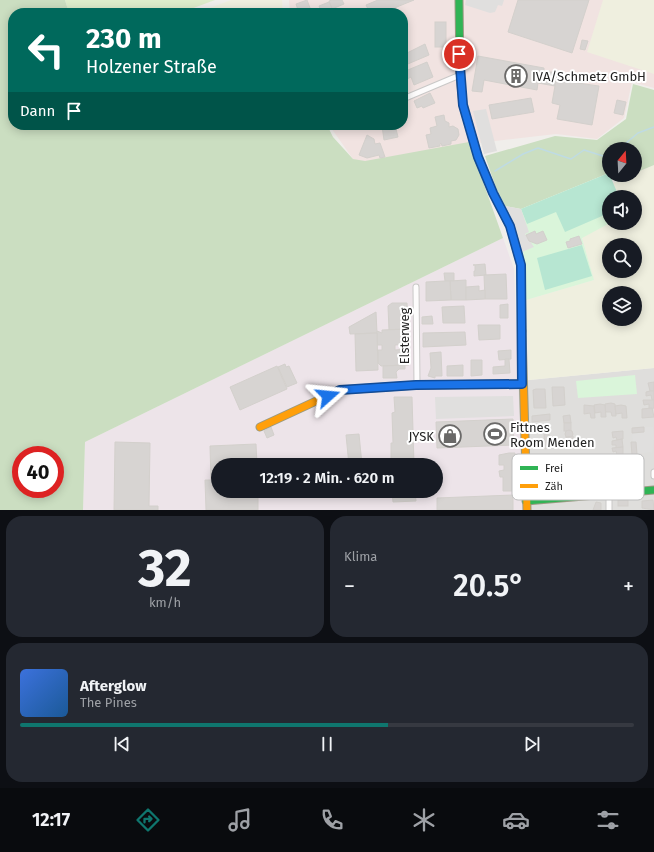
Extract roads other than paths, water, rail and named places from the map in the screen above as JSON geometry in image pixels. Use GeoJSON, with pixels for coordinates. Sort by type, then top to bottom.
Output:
{"type":"FeatureCollection","features":[{"type":"Feature","properties":{"kind":"street"},"geometry":{"type":"LineString","coordinates":[[459,0],[460,75],[463,105],[478,157],[493,193],[510,226],[521,265],[524,454]]}},
{"type":"Feature","properties":{"kind":"street"},"geometry":{"type":"LineString","coordinates":[[408,97],[460,75]]}},
{"type":"Feature","properties":{"kind":"street","name":"Elsterweg"},"geometry":{"type":"LineString","coordinates":[[416,287],[416,385]]}},
{"type":"Feature","properties":{"kind":"street"},"geometry":{"type":"LineString","coordinates":[[260,427],[340,390],[416,385],[522,384]]}},
{"type":"Feature","properties":{"kind":"street"},"geometry":{"type":"LineString","coordinates":[[644,491],[654,490]]}},
{"type":"Feature","properties":{"kind":"street"},"geometry":{"type":"LineString","coordinates":[[527,510],[526,501],[538,500]]}},
{"type":"Feature","properties":{"kind":"waterway"},"geometry":{"type":"LineString","coordinates":[[627,142],[638,133],[654,127]]}},
{"type":"Feature","properties":{"kind":"waterway"},"geometry":{"type":"LineString","coordinates":[[495,171],[523,154],[538,148],[571,159],[584,150],[602,156]]}},
{"type":"Feature","properties":{"kind":"place","name":"IVA/Schmetz GmbH"},"geometry":{"type":"Point","coordinates":[516,76]}},
{"type":"Feature","properties":{"kind":"place","name":"Fittnes Room Menden"},"geometry":{"type":"Point","coordinates":[495,434]}},
{"type":"Feature","properties":{"kind":"place","name":"JYSK"},"geometry":{"type":"Point","coordinates":[450,436]}}]}
